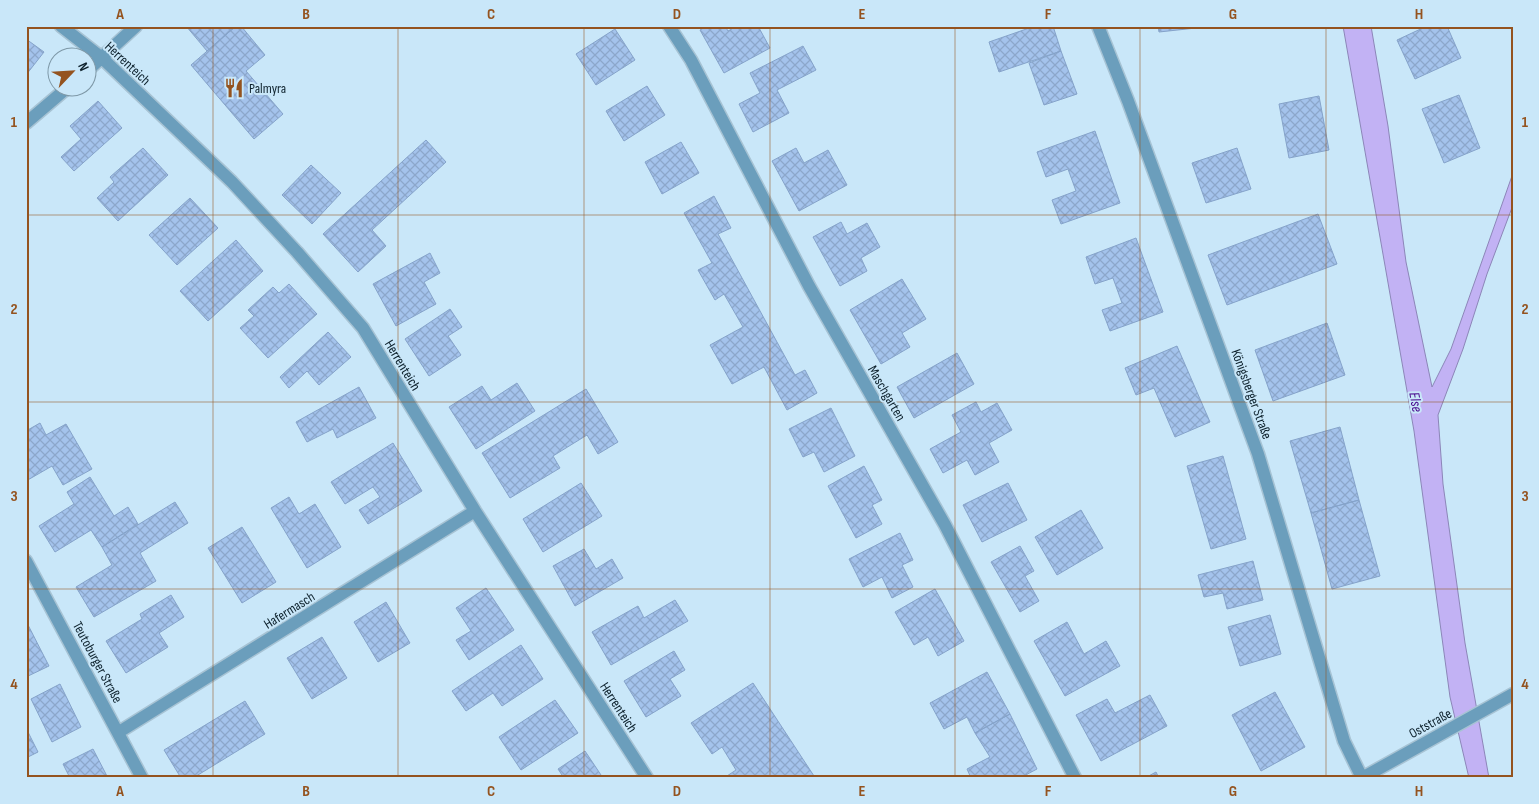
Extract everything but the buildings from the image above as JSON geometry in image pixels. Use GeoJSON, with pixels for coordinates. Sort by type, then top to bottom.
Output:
{"type":"FeatureCollection","features":[{"type":"Feature","properties":{"kind":"street","name":"Herrenteich"},"geometry":{"type":"LineString","coordinates":[[60,26],[102,58],[232,182],[298,252],[363,328],[475,511],[647,778]]}},
{"type":"Feature","properties":{"kind":"street"},"geometry":{"type":"LineString","coordinates":[[98,61],[136,26]]}},
{"type":"Feature","properties":{"kind":"street","name":"Maschgarten"},"geometry":{"type":"LineString","coordinates":[[669,26],[691,60],[809,286],[945,525],[1074,778]]}},
{"type":"Feature","properties":{"kind":"street","name":"Königsberger Straße"},"geometry":{"type":"LineString","coordinates":[[1098,26],[1128,100],[1258,454],[1344,741],[1362,778]]}},
{"type":"Feature","properties":{"kind":"street"},"geometry":{"type":"LineString","coordinates":[[26,123],[55,98]]}},
{"type":"Feature","properties":{"kind":"street","name":"Hafermasch"},"geometry":{"type":"LineString","coordinates":[[119,732],[475,511]]}},
{"type":"Feature","properties":{"kind":"street","name":"Teutoburger Straße"},"geometry":{"type":"LineString","coordinates":[[26,561],[142,778]]}},
{"type":"Feature","properties":{"kind":"street","name":"Oststraße"},"geometry":{"type":"LineString","coordinates":[[1362,778],[1508,697]]}},
{"type":"Feature","properties":{"kind":"water","name":"Else"},"geometry":{"type":"Polygon","coordinates":[[[1343,26],[1371,26],[1388,126],[1406,262],[1432,387],[1451,349],[1513,173],[1513,205],[1438,415],[1443,484],[1465,643],[1489,778],[1469,778],[1450,697],[1414,431],[1343,26]]]}},
{"type":"Feature","properties":{"kind":"place","name":"Palmyra"},"geometry":{"type":"Point","coordinates":[234,88]}}]}
